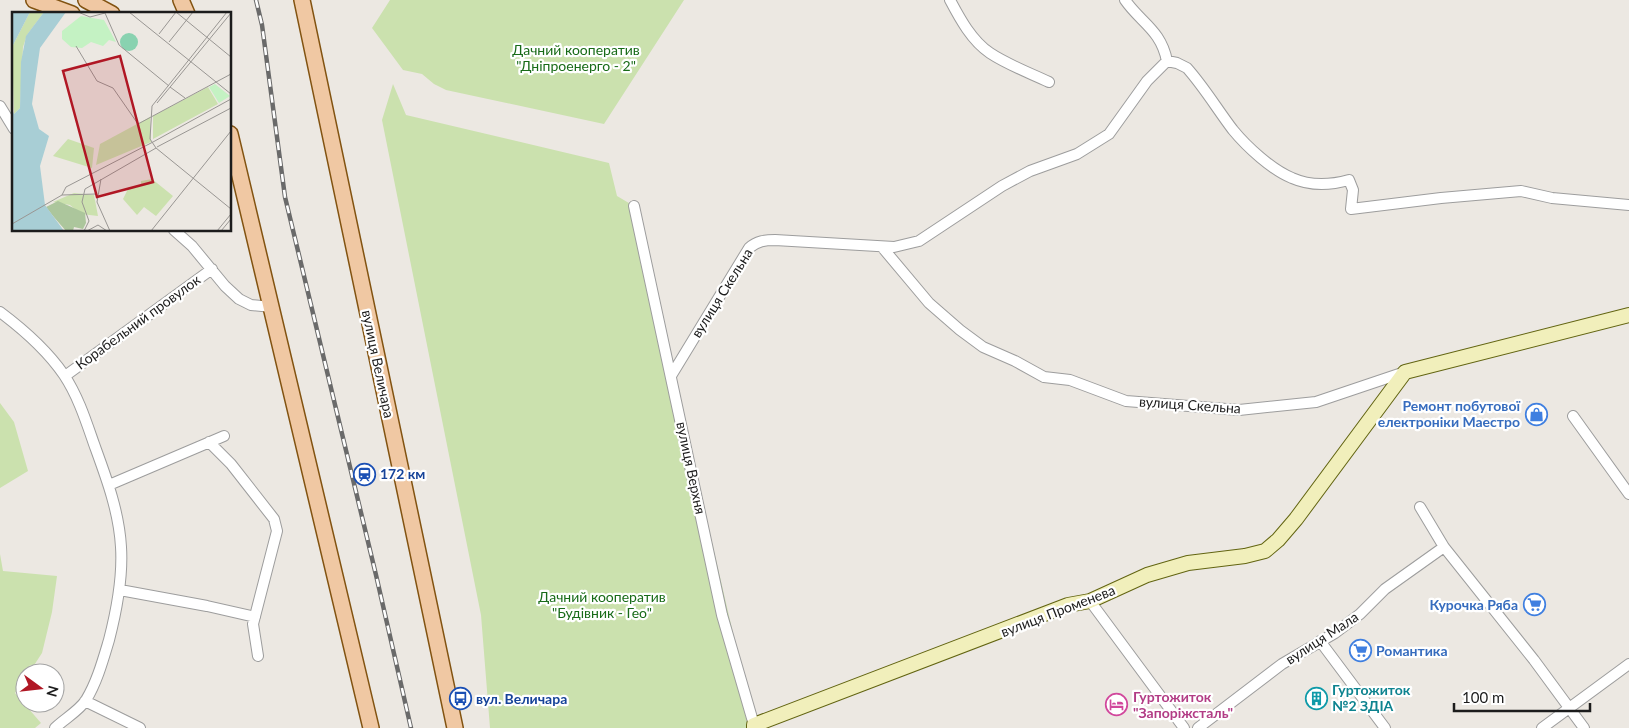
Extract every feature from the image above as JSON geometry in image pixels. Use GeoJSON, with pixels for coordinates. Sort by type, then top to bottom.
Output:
{"type":"FeatureCollection","features":[{"type":"Feature","properties":{"kind":"main road"},"geometry":{"type":"LineString","coordinates":[[86,0],[108,12]]}},
{"type":"Feature","properties":{"kind":"main road"},"geometry":{"type":"LineString","coordinates":[[182,0],[186,12]]}},
{"type":"Feature","properties":{"kind":"main road","name":"вулиця Величара"},"geometry":{"type":"LineString","coordinates":[[302,0],[454,728]]}},
{"type":"Feature","properties":{"kind":"main road"},"geometry":{"type":"LineString","coordinates":[[42,1],[67,12]]}},
{"type":"Feature","properties":{"kind":"main road"},"geometry":{"type":"LineString","coordinates":[[231,141],[371,728]]}},
{"type":"Feature","properties":{"kind":"street"},"geometry":{"type":"LineString","coordinates":[[950,0],[958,16],[971,34],[989,52],[1049,82]]}},
{"type":"Feature","properties":{"kind":"street"},"geometry":{"type":"LineString","coordinates":[[1125,0],[1155,32],[1165,50],[1167,61],[1177,63],[1186,68],[1244,143],[1274,167],[1292,178],[1334,184],[1349,180],[1353,190],[1352,209],[1441,198],[1521,191],[1552,198],[1629,205]]}},
{"type":"Feature","properties":{"kind":"street","name":"вулиця Скельна"},"geometry":{"type":"LineString","coordinates":[[671,376],[749,248],[754,244],[766,240],[776,240],[894,247],[919,241],[1002,186],[1030,171],[1076,154],[1109,134],[1147,81],[1167,61]]}},
{"type":"Feature","properties":{"kind":"street"},"geometry":{"type":"LineString","coordinates":[[0,106],[12,126]]}},
{"type":"Feature","properties":{"kind":"street","name":"вулиця Верхня"},"geometry":{"type":"LineString","coordinates":[[634,206],[722,615],[754,727]]}},
{"type":"Feature","properties":{"kind":"street"},"geometry":{"type":"LineString","coordinates":[[175,231],[192,246],[238,299],[251,305],[272,307]]}},
{"type":"Feature","properties":{"kind":"street","name":"вулиця Скельна"},"geometry":{"type":"LineString","coordinates":[[882,247],[929,303],[983,347],[1015,361],[1044,377],[1070,380],[1126,401],[1239,410],[1316,402],[1406,372],[1629,315]]}},
{"type":"Feature","properties":{"kind":"street","name":"Корабельний провулок"},"geometry":{"type":"LineString","coordinates":[[65,376],[212,269]]}},
{"type":"Feature","properties":{"kind":"street"},"geometry":{"type":"LineString","coordinates":[[0,312],[35,341],[65,376],[82,410],[108,485],[119,526],[121,546],[120,590],[107,647],[99,672],[85,701],[55,728]]}},
{"type":"Feature","properties":{"kind":"street","name":"вулиця Променева"},"geometry":{"type":"LineString","coordinates":[[754,727],[1068,605],[1090,601],[1155,572],[1188,563],[1245,556],[1265,550],[1278,540],[1296,519],[1406,372]]}},
{"type":"Feature","properties":{"kind":"street"},"geometry":{"type":"LineString","coordinates":[[1573,416],[1629,494]]}},
{"type":"Feature","properties":{"kind":"street"},"geometry":{"type":"LineString","coordinates":[[108,485],[224,436]]}},
{"type":"Feature","properties":{"kind":"street"},"geometry":{"type":"LineString","coordinates":[[209,442],[231,464],[274,518],[277,531],[254,617],[254,637],[258,656]]}},
{"type":"Feature","properties":{"kind":"street"},"geometry":{"type":"LineString","coordinates":[[1420,507],[1444,547],[1534,660],[1584,728]]}},
{"type":"Feature","properties":{"kind":"street","name":"вулиця Мала"},"geometry":{"type":"LineString","coordinates":[[1198,728],[1282,664],[1335,633],[1360,614],[1385,589],[1444,547]]}},
{"type":"Feature","properties":{"kind":"street"},"geometry":{"type":"LineString","coordinates":[[120,590],[254,617]]}},
{"type":"Feature","properties":{"kind":"street"},"geometry":{"type":"LineString","coordinates":[[1090,601],[1184,728]]}},
{"type":"Feature","properties":{"kind":"street"},"geometry":{"type":"LineString","coordinates":[[1320,641],[1385,728]]}},
{"type":"Feature","properties":{"kind":"street"},"geometry":{"type":"LineString","coordinates":[[1542,728],[1629,664]]}},
{"type":"Feature","properties":{"kind":"street"},"geometry":{"type":"LineString","coordinates":[[85,701],[140,728]]}},
{"type":"Feature","properties":{"kind":"green space","name":"Дачний кооператив \"Дніпроенерго - 2\""},"geometry":{"type":"Polygon","coordinates":[[[390,0],[684,0],[604,124],[446,90],[434,84],[422,74],[403,70],[372,28],[390,0]]]}},
{"type":"Feature","properties":{"kind":"green space","name":"Дачний кооператив \"Будівник - Гео\""},"geometry":{"type":"Polygon","coordinates":[[[393,84],[406,115],[609,163],[617,196],[634,206],[755,728],[490,728],[481,615],[382,120],[393,84]]]}},
{"type":"Feature","properties":{"kind":"green space"},"geometry":{"type":"Polygon","coordinates":[[[0,403],[14,422],[28,471],[0,488],[0,403]]]}},
{"type":"Feature","properties":{"kind":"green space"},"geometry":{"type":"Polygon","coordinates":[[[0,554],[3,571],[57,576],[52,612],[42,653],[36,663],[15,663],[15,713],[32,713],[41,723],[35,728],[0,728],[0,554]]]}},
{"type":"Feature","properties":{"kind":"railway"},"geometry":{"type":"LineString","coordinates":[[256,0],[262,25],[285,197],[411,728]]}},
{"type":"Feature","properties":{"kind":"place","name":"Ремонт побутової електроніки Маестро"},"geometry":{"type":"Point","coordinates":[1536,414]}},
{"type":"Feature","properties":{"kind":"place","name":"172 км"},"geometry":{"type":"Point","coordinates":[364,474]}},
{"type":"Feature","properties":{"kind":"place","name":"Курочка Ряба"},"geometry":{"type":"Point","coordinates":[1534,605]}},
{"type":"Feature","properties":{"kind":"place","name":"Романтика"},"geometry":{"type":"Point","coordinates":[1360,651]}},
{"type":"Feature","properties":{"kind":"place","name":"Гуртожиток №2 ЗДІА"},"geometry":{"type":"Point","coordinates":[1316,698]}},
{"type":"Feature","properties":{"kind":"place","name":"вул. Величара"},"geometry":{"type":"Point","coordinates":[460,699]}},
{"type":"Feature","properties":{"kind":"place","name":"Гуртожиток \"Запоріжсталь\""},"geometry":{"type":"Point","coordinates":[1117,705]}}]}
